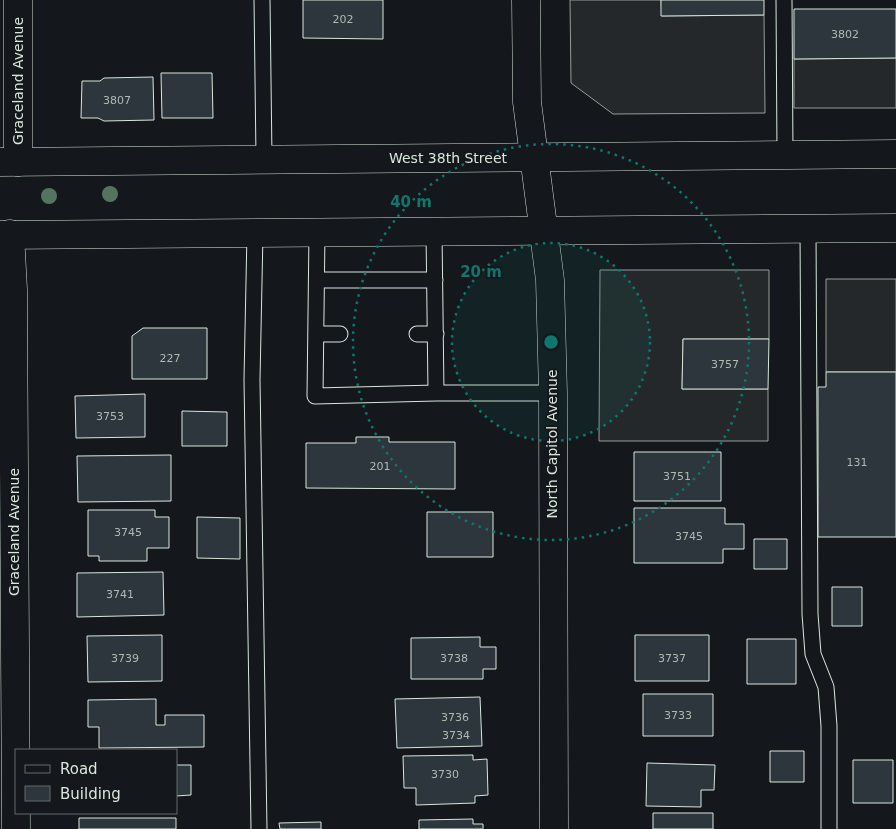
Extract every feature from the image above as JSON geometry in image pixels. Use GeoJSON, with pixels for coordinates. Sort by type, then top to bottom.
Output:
{"type":"FeatureCollection","features":[{"type":"Feature","properties":{"kind":"main road","name":"Graceland Avenue"},"geometry":{"type":"LineString","coordinates":[[9,162],[18,0]]}},
{"type":"Feature","properties":{"kind":"main road","name":"North Capitol Avenue"},"geometry":{"type":"LineString","coordinates":[[526,0],[527,102],[550,280],[554,829]]}},
{"type":"Feature","properties":{"kind":"main road","name":"West 38th Street"},"geometry":{"type":"LineString","coordinates":[[9,162],[264,158],[534,159],[896,154]]}},
{"type":"Feature","properties":{"kind":"main road"},"geometry":{"type":"LineString","coordinates":[[5,234],[896,228]]}},
{"type":"Feature","properties":{"kind":"main road","name":"Graceland Avenue"},"geometry":{"type":"LineString","coordinates":[[5,234],[13,289],[16,749]]}},
{"type":"Feature","properties":{"kind":"main road","name":"Graceland Avenue"},"geometry":{"type":"LineString","coordinates":[[16,814],[16,829]]}},
{"type":"Feature","properties":{"kind":"lane"},"geometry":{"type":"LineString","coordinates":[[262,0],[264,158]]}},
{"type":"Feature","properties":{"kind":"lane"},"geometry":{"type":"LineString","coordinates":[[784,0],[785,155]]}},
{"type":"Feature","properties":{"kind":"lane"},"geometry":{"type":"LineString","coordinates":[[808,228],[810,614],[813,654],[826,687],[829,726],[829,829]]}},
{"type":"Feature","properties":{"kind":"lane"},"geometry":{"type":"LineString","coordinates":[[434,231],[436,393]]}},
{"type":"Feature","properties":{"kind":"lane"},"geometry":{"type":"LineString","coordinates":[[317,232],[315,396],[552,393]]}},
{"type":"Feature","properties":{"kind":"lane"},"geometry":{"type":"LineString","coordinates":[[255,233],[252,380],[259,829]]}},
{"type":"Feature","properties":{"kind":"lane"},"geometry":{"type":"LineString","coordinates":[[317,280],[435,280]]}},
{"type":"Feature","properties":{"kind":"lane"},"geometry":{"type":"LineString","coordinates":[[316,334],[340,334]]}},
{"type":"Feature","properties":{"kind":"lane"},"geometry":{"type":"LineString","coordinates":[[417,334],[436,334]]}},
{"type":"Feature","properties":{"kind":"shaded area"},"geometry":{"type":"Polygon","coordinates":[[[570,0],[661,0],[662,16],[764,15],[765,113],[613,114],[571,83],[570,0]]]}},
{"type":"Feature","properties":{"kind":"shaded area"},"geometry":{"type":"Polygon","coordinates":[[[896,58],[896,108],[794,108],[794,59],[896,58]]]}},
{"type":"Feature","properties":{"kind":"shaded area"},"geometry":{"type":"Polygon","coordinates":[[[600,270],[769,270],[769,339],[683,339],[682,389],[768,389],[768,441],[599,441],[600,270]]]}},
{"type":"Feature","properties":{"kind":"shaded area"},"geometry":{"type":"Polygon","coordinates":[[[826,279],[896,279],[896,372],[826,372],[826,279]]]}},
{"type":"Feature","properties":{"kind":"building"},"geometry":{"type":"Polygon","coordinates":[[[303,0],[383,0],[383,39],[303,38],[303,0]]]}},
{"type":"Feature","properties":{"kind":"building"},"geometry":{"type":"Polygon","coordinates":[[[661,0],[764,0],[764,15],[661,16],[661,0]]]}},
{"type":"Feature","properties":{"kind":"building"},"geometry":{"type":"Polygon","coordinates":[[[794,9],[896,9],[896,58],[794,59],[794,9]]]}},
{"type":"Feature","properties":{"kind":"building"},"geometry":{"type":"Polygon","coordinates":[[[161,73],[212,73],[213,118],[162,118],[161,73]]]}},
{"type":"Feature","properties":{"kind":"building"},"geometry":{"type":"Polygon","coordinates":[[[153,77],[154,120],[104,121],[98,118],[81,118],[82,81],[100,81],[104,78],[153,77]]]}},
{"type":"Feature","properties":{"kind":"building"},"geometry":{"type":"Polygon","coordinates":[[[143,328],[207,328],[207,379],[132,379],[132,336],[143,328]]]}},
{"type":"Feature","properties":{"kind":"building"},"geometry":{"type":"Polygon","coordinates":[[[683,339],[769,339],[768,389],[682,389],[683,339]]]}},
{"type":"Feature","properties":{"kind":"building"},"geometry":{"type":"Polygon","coordinates":[[[826,372],[896,372],[896,537],[818,537],[818,387],[826,387],[826,372]]]}},
{"type":"Feature","properties":{"kind":"building"},"geometry":{"type":"Polygon","coordinates":[[[145,394],[145,437],[76,438],[75,396],[145,394]]]}},
{"type":"Feature","properties":{"kind":"building"},"geometry":{"type":"Polygon","coordinates":[[[182,411],[227,412],[227,446],[182,446],[182,411]]]}},
{"type":"Feature","properties":{"kind":"building"},"geometry":{"type":"Polygon","coordinates":[[[356,437],[389,437],[389,442],[455,442],[455,489],[306,488],[306,443],[356,443],[356,437]]]}},
{"type":"Feature","properties":{"kind":"building"},"geometry":{"type":"Polygon","coordinates":[[[634,452],[721,452],[721,501],[634,501],[634,452]]]}},
{"type":"Feature","properties":{"kind":"building"},"geometry":{"type":"Polygon","coordinates":[[[171,455],[171,501],[78,502],[77,456],[171,455]]]}},
{"type":"Feature","properties":{"kind":"building"},"geometry":{"type":"Polygon","coordinates":[[[634,508],[725,508],[725,524],[744,524],[744,549],[723,549],[723,563],[634,563],[634,508]]]}},
{"type":"Feature","properties":{"kind":"building"},"geometry":{"type":"Polygon","coordinates":[[[88,510],[155,510],[155,517],[169,517],[169,548],[147,548],[147,561],[99,561],[99,556],[88,556],[88,510]]]}},
{"type":"Feature","properties":{"kind":"building"},"geometry":{"type":"Polygon","coordinates":[[[427,512],[493,512],[493,557],[427,557],[427,512]]]}},
{"type":"Feature","properties":{"kind":"building"},"geometry":{"type":"Polygon","coordinates":[[[197,517],[240,518],[240,559],[197,558],[197,517]]]}},
{"type":"Feature","properties":{"kind":"building"},"geometry":{"type":"Polygon","coordinates":[[[754,539],[787,539],[787,569],[754,569],[754,539]]]}},
{"type":"Feature","properties":{"kind":"building"},"geometry":{"type":"Polygon","coordinates":[[[163,572],[164,615],[77,617],[77,573],[163,572]]]}},
{"type":"Feature","properties":{"kind":"building"},"geometry":{"type":"Polygon","coordinates":[[[832,587],[862,587],[862,626],[832,626],[832,587]]]}},
{"type":"Feature","properties":{"kind":"building"},"geometry":{"type":"Polygon","coordinates":[[[162,635],[162,681],[88,682],[87,636],[162,635]]]}},
{"type":"Feature","properties":{"kind":"building"},"geometry":{"type":"Polygon","coordinates":[[[635,635],[709,635],[709,681],[635,681],[635,635]]]}},
{"type":"Feature","properties":{"kind":"building"},"geometry":{"type":"Polygon","coordinates":[[[480,637],[480,647],[496,647],[496,669],[483,669],[483,679],[411,679],[411,638],[480,637]]]}},
{"type":"Feature","properties":{"kind":"building"},"geometry":{"type":"Polygon","coordinates":[[[747,639],[796,639],[796,684],[747,684],[747,639]]]}},
{"type":"Feature","properties":{"kind":"building"},"geometry":{"type":"Polygon","coordinates":[[[643,694],[713,694],[713,736],[643,736],[643,694]]]}},
{"type":"Feature","properties":{"kind":"building"},"geometry":{"type":"Polygon","coordinates":[[[480,697],[482,746],[397,748],[395,699],[480,697]]]}},
{"type":"Feature","properties":{"kind":"building"},"geometry":{"type":"Polygon","coordinates":[[[156,699],[156,725],[165,725],[165,715],[204,715],[204,747],[99,748],[99,727],[88,727],[88,700],[156,699]]]}},
{"type":"Feature","properties":{"kind":"building"},"geometry":{"type":"Polygon","coordinates":[[[770,751],[804,751],[804,782],[770,782],[770,751]]]}},
{"type":"Feature","properties":{"kind":"building"},"geometry":{"type":"Polygon","coordinates":[[[473,755],[473,760],[487,759],[488,795],[475,796],[475,803],[416,805],[416,788],[404,788],[403,756],[473,755]]]}},
{"type":"Feature","properties":{"kind":"building"},"geometry":{"type":"Polygon","coordinates":[[[853,760],[893,760],[893,803],[853,803],[853,760]]]}},
{"type":"Feature","properties":{"kind":"building"},"geometry":{"type":"Polygon","coordinates":[[[647,763],[715,765],[714,790],[701,790],[701,807],[646,806],[647,763]]]}},
{"type":"Feature","properties":{"kind":"building"},"geometry":{"type":"Polygon","coordinates":[[[178,765],[191,765],[191,795],[178,796],[178,765]]]}},
{"type":"Feature","properties":{"kind":"building"},"geometry":{"type":"Polygon","coordinates":[[[653,813],[713,813],[713,829],[653,829],[653,813]]]}},
{"type":"Feature","properties":{"kind":"building"},"geometry":{"type":"Polygon","coordinates":[[[79,818],[176,818],[176,829],[79,829],[79,818]]]}},
{"type":"Feature","properties":{"kind":"building"},"geometry":{"type":"Polygon","coordinates":[[[473,819],[473,824],[483,824],[483,829],[419,829],[419,820],[473,819]]]}},
{"type":"Feature","properties":{"kind":"building"},"geometry":{"type":"Polygon","coordinates":[[[321,822],[321,829],[280,829],[279,823],[321,822]]]}}]}
